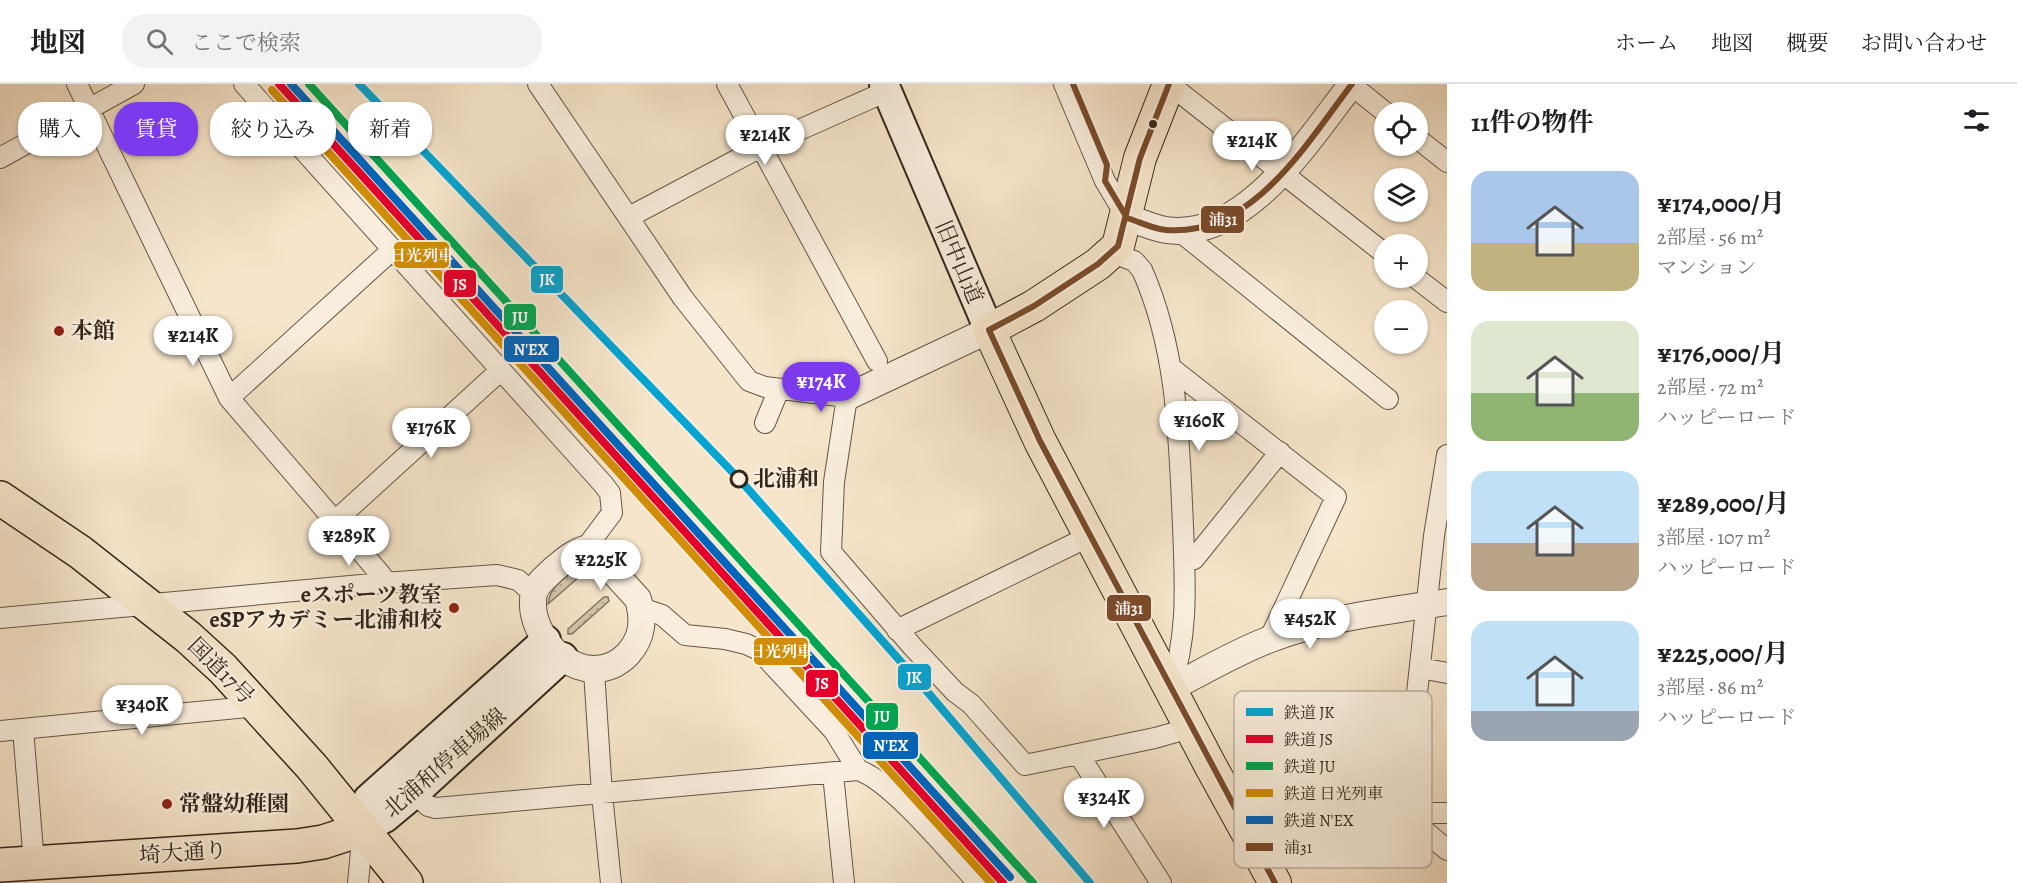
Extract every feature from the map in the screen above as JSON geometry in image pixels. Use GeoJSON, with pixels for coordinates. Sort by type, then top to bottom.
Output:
{"type":"FeatureCollection","features":[{"type":"Feature","properties":{"kind":"highway","name":"国道17号"},"geometry":{"type":"LineString","coordinates":[[6,505],[148,604],[214,661],[258,706],[406,883]]}},
{"type":"Feature","properties":{"kind":"highway","name":"埼大通り"},"geometry":{"type":"LineString","coordinates":[[0,865],[297,846],[323,842],[363,829]]}},
{"type":"Feature","properties":{"kind":"main road"},"geometry":{"type":"LineString","coordinates":[[989,330],[1034,306],[1113,253],[1123,237],[1140,158],[1169,84]]}},
{"type":"Feature","properties":{"kind":"main road","name":"旧中山道"},"geometry":{"type":"LineString","coordinates":[[886,87],[1026,412],[1234,810]]}},
{"type":"Feature","properties":{"kind":"main road","name":"北浦和停車場線"},"geometry":{"type":"LineString","coordinates":[[363,829],[385,818],[415,793],[554,649]]}},
{"type":"Feature","properties":{"kind":"main road","name":"北浦和停車場線"},"geometry":{"type":"LineString","coordinates":[[363,829],[368,799],[554,649]]}},
{"type":"Feature","properties":{"kind":"main road","name":"旧中山道"},"geometry":{"type":"LineString","coordinates":[[1266,868],[1275,883]]}},
{"type":"Feature","properties":{"kind":"street"},"geometry":{"type":"LineString","coordinates":[[77,84],[85,102]]}},
{"type":"Feature","properties":{"kind":"street"},"geometry":{"type":"LineString","coordinates":[[100,102],[134,84]]}},
{"type":"Feature","properties":{"kind":"street"},"geometry":{"type":"LineString","coordinates":[[244,84],[610,493],[612,513],[585,549]]}},
{"type":"Feature","properties":{"kind":"street"},"geometry":{"type":"LineString","coordinates":[[538,84],[683,298],[749,381],[755,385],[847,397],[989,330]]}},
{"type":"Feature","properties":{"kind":"street"},"geometry":{"type":"LineString","coordinates":[[727,84],[877,362]]}},
{"type":"Feature","properties":{"kind":"street"},"geometry":{"type":"LineString","coordinates":[[1064,84],[1105,181],[1127,218],[1166,230],[1207,227],[1234,213],[1266,189],[1351,84],[1374,103]]}},
{"type":"Feature","properties":{"kind":"street"},"geometry":{"type":"LineString","coordinates":[[1169,84],[1374,245]]}},
{"type":"Feature","properties":{"kind":"street"},"geometry":{"type":"LineString","coordinates":[[629,217],[761,147],[886,87]]}},
{"type":"Feature","properties":{"kind":"street"},"geometry":{"type":"LineString","coordinates":[[102,137],[229,398],[382,576],[383,583]]}},
{"type":"Feature","properties":{"kind":"street"},"geometry":{"type":"LineString","coordinates":[[1428,147],[1447,162]]}},
{"type":"Feature","properties":{"kind":"street"},"geometry":{"type":"LineString","coordinates":[[0,158],[18,148]]}},
{"type":"Feature","properties":{"kind":"street"},"geometry":{"type":"LineString","coordinates":[[1178,230],[1388,399]]}},
{"type":"Feature","properties":{"kind":"street"},"geometry":{"type":"LineString","coordinates":[[229,398],[392,249]]}},
{"type":"Feature","properties":{"kind":"street"},"geometry":{"type":"LineString","coordinates":[[1113,253],[1134,261],[1142,270],[1171,368],[1179,437],[1185,562],[1183,640],[1170,688]]}},
{"type":"Feature","properties":{"kind":"street"},"geometry":{"type":"LineString","coordinates":[[1428,287],[1447,302]]}},
{"type":"Feature","properties":{"kind":"street"},"geometry":{"type":"LineString","coordinates":[[1171,368],[1336,497],[1269,640]]}},
{"type":"Feature","properties":{"kind":"street"},"geometry":{"type":"LineString","coordinates":[[335,521],[501,370]]}},
{"type":"Feature","properties":{"kind":"street"},"geometry":{"type":"LineString","coordinates":[[765,423],[779,389]]}},
{"type":"Feature","properties":{"kind":"street"},"geometry":{"type":"LineString","coordinates":[[847,397],[834,482],[831,552],[897,630],[955,692],[971,704],[1025,765],[1079,755],[1190,728]]}},
{"type":"Feature","properties":{"kind":"street"},"geometry":{"type":"LineString","coordinates":[[1185,562],[1194,559],[1280,452]]}},
{"type":"Feature","properties":{"kind":"street"},"geometry":{"type":"LineString","coordinates":[[1417,691],[1420,668],[1437,603],[1447,455]]}},
{"type":"Feature","properties":{"kind":"street"},"geometry":{"type":"LineString","coordinates":[[897,630],[1090,536]]}},
{"type":"Feature","properties":{"kind":"street"},"geometry":{"type":"LineString","coordinates":[[585,549],[596,553],[638,599],[643,623],[635,646],[617,665],[594,671],[574,666],[554,649],[537,624],[534,594],[540,582],[574,552],[585,549]]}},
{"type":"Feature","properties":{"kind":"street"},"geometry":{"type":"LineString","coordinates":[[0,618],[383,583],[497,575],[518,580],[534,594]]}},
{"type":"Feature","properties":{"kind":"street"},"geometry":{"type":"LineString","coordinates":[[1170,688],[1269,640],[1314,626],[1437,603]]}},
{"type":"Feature","properties":{"kind":"street"},"geometry":{"type":"LineString","coordinates":[[641,608],[662,615],[685,635],[746,644],[759,650],[834,730],[858,770]]}},
{"type":"Feature","properties":{"kind":"street"},"geometry":{"type":"LineString","coordinates":[[1420,668],[1447,673]]}},
{"type":"Feature","properties":{"kind":"street"},"geometry":{"type":"LineString","coordinates":[[594,671],[602,794],[611,883]]}},
{"type":"Feature","properties":{"kind":"street"},"geometry":{"type":"LineString","coordinates":[[0,731],[258,706]]}},
{"type":"Feature","properties":{"kind":"street"},"geometry":{"type":"LineString","coordinates":[[23,729],[34,863]]}},
{"type":"Feature","properties":{"kind":"street"},"geometry":{"type":"LineString","coordinates":[[1079,755],[1161,883]]}},
{"type":"Feature","properties":{"kind":"street"},"geometry":{"type":"LineString","coordinates":[[415,793],[428,806],[436,808],[858,770],[870,774],[915,815],[978,883]]}},
{"type":"Feature","properties":{"kind":"street"},"geometry":{"type":"LineString","coordinates":[[833,774],[844,883]]}},
{"type":"Feature","properties":{"kind":"street"},"geometry":{"type":"LineString","coordinates":[[358,883],[363,829]]}},
{"type":"Feature","properties":{"kind":"street"},"geometry":{"type":"LineString","coordinates":[[1432,837],[1447,850]]}},
{"type":"Feature","properties":{"kind":"shaded area"},"geometry":{"type":"Polygon","coordinates":[[[582,569],[587,570],[548,604],[555,587],[570,574],[582,569]]]}},
{"type":"Feature","properties":{"kind":"shaded area"},"geometry":{"type":"Polygon","coordinates":[[[604,597],[608,597],[609,601],[572,634],[568,634],[568,629],[604,597]]]}},
{"type":"Feature","properties":{"kind":"rail line","name":"JS"},"geometry":{"type":"LineString","coordinates":[[279,84],[1003,883]]}},
{"type":"Feature","properties":{"kind":"rail line","name":"N'EX"},"geometry":{"type":"LineString","coordinates":[[291,84],[1010,877]]}},
{"type":"Feature","properties":{"kind":"rail line","name":"JU"},"geometry":{"type":"LineString","coordinates":[[309,84],[1033,883]]}},
{"type":"Feature","properties":{"kind":"rail line","name":"JK"},"geometry":{"type":"LineString","coordinates":[[359,84],[740,480],[925,689],[1090,883]]}},
{"type":"Feature","properties":{"kind":"rail line","name":"日光列車"},"geometry":{"type":"LineString","coordinates":[[272,90],[991,883]]}},
{"type":"Feature","properties":{"kind":"transit line","name":"浦31"},"geometry":{"type":"LineString","coordinates":[[1073,84],[1107,165],[1105,181],[1127,218]]}},
{"type":"Feature","properties":{"kind":"transit line","name":"浦31"},"geometry":{"type":"LineString","coordinates":[[989,330],[1034,306],[1098,264],[1118,246],[1140,158],[1169,84]]}},
{"type":"Feature","properties":{"kind":"transit line","name":"浦31"},"geometry":{"type":"LineString","coordinates":[[1127,218],[1166,230],[1197,228],[1225,218],[1251,202],[1274,182],[1316,133],[1352,84]]}},
{"type":"Feature","properties":{"kind":"transit line","name":"浦31"},"geometry":{"type":"LineString","coordinates":[[989,330],[1040,441],[1234,806]]}},
{"type":"Feature","properties":{"kind":"transit line","name":"浦31"},"geometry":{"type":"LineString","coordinates":[[1267,868],[1275,883]]}},
{"type":"Feature","properties":{"kind":"place","name":"本館"},"geometry":{"type":"Point","coordinates":[59,331]}},
{"type":"Feature","properties":{"kind":"place","name":"北浦和"},"geometry":{"type":"Point","coordinates":[739,479]}},
{"type":"Feature","properties":{"kind":"place","name":"eスポーツ教室 eSPアカデミー北浦和校"},"geometry":{"type":"Point","coordinates":[454,608]}},
{"type":"Feature","properties":{"kind":"place","name":"常盤幼稚園"},"geometry":{"type":"Point","coordinates":[167,804]}}]}
